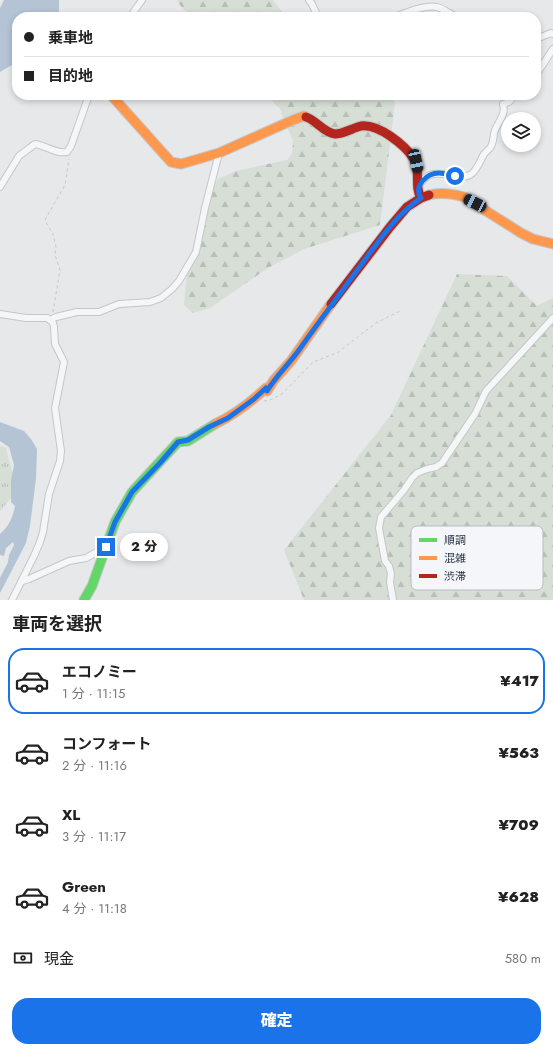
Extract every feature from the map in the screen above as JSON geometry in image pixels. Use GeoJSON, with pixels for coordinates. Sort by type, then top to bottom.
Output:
{"type":"FeatureCollection","features":[{"type":"Feature","properties":{"kind":"street"},"geometry":{"type":"LineString","coordinates":[[134,12],[142,0]]}},
{"type":"Feature","properties":{"kind":"street"},"geometry":{"type":"LineString","coordinates":[[309,0],[316,12]]}},
{"type":"Feature","properties":{"kind":"street"},"geometry":{"type":"LineString","coordinates":[[406,12],[434,6],[448,12]]}},
{"type":"Feature","properties":{"kind":"street"},"geometry":{"type":"LineString","coordinates":[[541,37],[551,33],[553,34]]}},
{"type":"Feature","properties":{"kind":"street"},"geometry":{"type":"LineString","coordinates":[[541,68],[553,50]]}},
{"type":"Feature","properties":{"kind":"street"},"geometry":{"type":"LineString","coordinates":[[0,187],[19,156],[35,144],[43,145],[56,152],[67,152],[71,146],[88,100]]}},
{"type":"Feature","properties":{"kind":"street"},"geometry":{"type":"LineString","coordinates":[[115,100],[171,162],[181,164],[219,153],[304,116],[310,117],[331,134],[336,134],[367,125],[375,126],[403,146],[416,161],[419,185],[418,194],[421,198]]}},
{"type":"Feature","properties":{"kind":"street"},"geometry":{"type":"LineString","coordinates":[[419,185],[430,174],[439,173],[464,176],[471,174],[476,170],[485,153],[491,147],[495,130],[503,114],[504,104],[511,100]]}},
{"type":"Feature","properties":{"kind":"street"},"geometry":{"type":"LineString","coordinates":[[0,314],[26,318],[51,319],[77,312],[99,312],[119,304],[150,302],[161,298],[179,281],[196,252],[219,153]]}},
{"type":"Feature","properties":{"kind":"street"},"geometry":{"type":"LineString","coordinates":[[84,600],[92,586],[115,522],[132,492],[178,442],[188,440],[209,427],[228,418],[266,388],[267,391],[320,319],[407,207],[421,198],[431,194],[454,194],[475,203],[521,233],[533,239],[553,244]]}},
{"type":"Feature","properties":{"kind":"street"},"geometry":{"type":"LineString","coordinates":[[393,600],[390,582],[391,574],[389,566],[385,561],[379,528],[381,517],[417,473],[436,467],[442,463],[475,414],[486,391],[553,318]]}},
{"type":"Feature","properties":{"kind":"street"},"geometry":{"type":"LineString","coordinates":[[12,600],[34,556],[41,537],[49,494],[60,461],[61,451],[55,408],[64,362],[55,344],[54,327],[51,319]]}},
{"type":"Feature","properties":{"kind":"street"},"geometry":{"type":"LineString","coordinates":[[22,580],[30,579],[70,561],[86,558],[106,547]]}},
{"type":"Feature","properties":{"kind":"path"},"geometry":{"type":"LineString","coordinates":[[51,319],[60,270],[55,256],[56,247],[45,221],[64,185],[69,159],[67,152]]}},
{"type":"Feature","properties":{"kind":"path"},"geometry":{"type":"LineString","coordinates":[[254,399],[265,401],[282,394],[313,362],[337,352],[376,322],[400,311]]}},
{"type":"Feature","properties":{"kind":"green space"},"geometry":{"type":"Polygon","coordinates":[[[177,0],[273,0],[282,12],[186,12],[177,0]]]}},
{"type":"Feature","properties":{"kind":"green space"},"geometry":{"type":"Polygon","coordinates":[[[271,100],[394,100],[395,103],[380,225],[304,249],[268,268],[210,308],[193,313],[184,305],[187,272],[210,195],[218,179],[236,171],[287,160],[292,154],[293,141],[280,109],[271,100]]]}},
{"type":"Feature","properties":{"kind":"green space"},"geometry":{"type":"Polygon","coordinates":[[[457,274],[507,276],[537,306],[553,298],[553,600],[304,600],[284,550],[391,415],[457,274]]]}},
{"type":"Feature","properties":{"kind":"green space"},"geometry":{"type":"Polygon","coordinates":[[[0,446],[6,448],[17,491],[0,511],[0,446]]]}},
{"type":"Feature","properties":{"kind":"water"},"geometry":{"type":"Polygon","coordinates":[[[4,0],[59,0],[59,12],[12,12],[12,65],[0,72],[0,8],[4,0]]]}},
{"type":"Feature","properties":{"kind":"water"},"geometry":{"type":"Polygon","coordinates":[[[0,422],[24,431],[37,449],[36,478],[30,526],[26,543],[0,593],[0,578],[14,545],[13,542],[6,548],[4,556],[0,555],[0,534],[10,521],[15,506],[11,502],[11,480],[14,465],[9,447],[0,441],[0,422]]]}},
{"type":"Feature","properties":{"kind":"traffic: fast"},"geometry":{"type":"LineString","coordinates":[[84,600],[92,586],[115,522],[132,492],[178,442],[188,441],[215,424]]}},
{"type":"Feature","properties":{"kind":"traffic: slow"},"geometry":{"type":"LineString","coordinates":[[115,100],[171,162],[181,164],[219,153],[293,120],[304,116],[306,117]]}},
{"type":"Feature","properties":{"kind":"traffic: slow"},"geometry":{"type":"LineString","coordinates":[[429,195],[447,194],[464,197],[521,233],[533,239],[553,244]]}},
{"type":"Feature","properties":{"kind":"traffic: slow"},"geometry":{"type":"LineString","coordinates":[[215,424],[242,408],[266,388],[267,391],[274,380],[291,361],[331,304]]}},
{"type":"Feature","properties":{"kind":"traffic: jam"},"geometry":{"type":"LineString","coordinates":[[306,117],[327,131],[335,134],[361,126],[368,126],[376,128],[391,136],[410,153],[414,159],[417,169],[418,189],[421,198]]}},
{"type":"Feature","properties":{"kind":"traffic: jam"},"geometry":{"type":"LineString","coordinates":[[331,304],[407,207],[429,195]]}},
{"type":"Feature","properties":{"kind":"route"},"geometry":{"type":"LineString","coordinates":[[106,547],[115,522],[132,492],[178,442],[188,440],[209,427],[228,418],[266,388],[267,391],[352,276],[390,228],[407,207],[421,198],[418,194],[418,188],[425,178],[430,174],[439,173],[455,176]]}}]}
